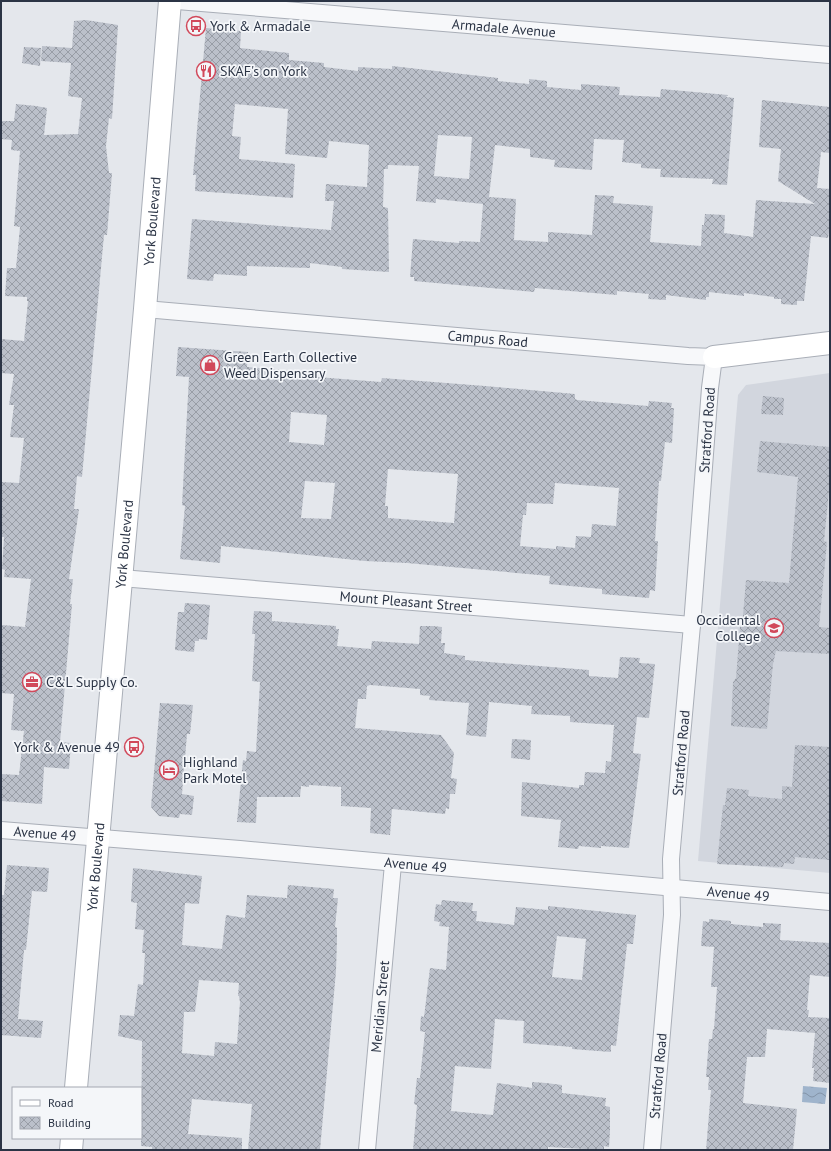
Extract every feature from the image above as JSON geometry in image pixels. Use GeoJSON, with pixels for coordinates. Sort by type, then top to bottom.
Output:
{"type":"FeatureCollection","features":[{"type":"Feature","properties":{"kind":"main road","name":"York Boulevard"},"geometry":{"type":"LineString","coordinates":[[76,1087],[145,309],[170,1]]}},
{"type":"Feature","properties":{"kind":"main road","name":"Campus Road"},"geometry":{"type":"LineString","coordinates":[[714,357],[830,343]]}},
{"type":"Feature","properties":{"kind":"main road"},"geometry":{"type":"LineString","coordinates":[[71,1150],[72,1139]]}},
{"type":"Feature","properties":{"kind":"street","name":"Armadale Avenue"},"geometry":{"type":"LineString","coordinates":[[177,1],[830,55]]}},
{"type":"Feature","properties":{"kind":"street","name":"Campus Road"},"geometry":{"type":"LineString","coordinates":[[145,309],[714,357]]}},
{"type":"Feature","properties":{"kind":"street","name":"Stratford Road"},"geometry":{"type":"LineString","coordinates":[[652,1150],[672,915],[671,859],[692,625],[710,388],[714,357]]}},
{"type":"Feature","properties":{"kind":"street","name":"Mount Pleasant Street"},"geometry":{"type":"LineString","coordinates":[[121,578],[692,625]]}},
{"type":"Feature","properties":{"kind":"street","name":"Avenue 49"},"geometry":{"type":"LineString","coordinates":[[1,830],[672,887],[830,902]]}},
{"type":"Feature","properties":{"kind":"street","name":"Meridian Street"},"geometry":{"type":"LineString","coordinates":[[367,1150],[393,864]]}},
{"type":"Feature","properties":{"kind":"shaded area","name":"Occidental College"},"geometry":{"type":"Polygon","coordinates":[[[830,373],[830,873],[698,861],[738,395],[746,385],[830,373]]]}},
{"type":"Feature","properties":{"kind":"water"},"geometry":{"type":"Polygon","coordinates":[[[803,1086],[827,1088],[825,1104],[802,1102],[803,1086]]]}},
{"type":"Feature","properties":{"kind":"building"},"geometry":{"type":"Polygon","coordinates":[[[86,20],[118,25],[112,119],[109,118],[106,146],[109,173],[112,173],[107,235],[104,235],[82,477],[77,476],[74,509],[79,509],[69,579],[73,579],[70,604],[72,604],[60,742],[71,743],[69,769],[44,767],[42,804],[1,801],[1,774],[19,775],[24,731],[11,730],[14,694],[1,693],[2,625],[25,627],[31,579],[4,577],[5,570],[2,569],[4,537],[1,537],[1,482],[19,483],[24,438],[10,437],[14,405],[9,405],[14,374],[1,373],[1,339],[24,341],[28,301],[27,297],[5,296],[7,268],[16,268],[20,227],[14,226],[20,151],[11,150],[12,140],[1,139],[1,121],[14,121],[16,104],[36,106],[47,108],[44,135],[78,134],[82,98],[68,96],[71,63],[41,61],[42,46],[72,48],[74,21],[86,20]]]}},
{"type":"Feature","properties":{"kind":"building"},"geometry":{"type":"Polygon","coordinates":[[[206,28],[241,31],[240,48],[289,53],[289,60],[324,63],[324,67],[358,71],[358,67],[392,69],[392,66],[498,78],[498,81],[529,84],[529,79],[547,81],[547,87],[581,90],[581,84],[620,87],[619,95],[660,97],[661,89],[728,95],[726,97],[734,98],[727,185],[712,184],[713,179],[660,177],[661,169],[641,168],[641,164],[622,162],[624,140],[594,139],[592,170],[554,167],[555,160],[530,157],[530,149],[495,145],[489,197],[516,199],[514,240],[548,242],[548,232],[592,235],[595,195],[614,196],[613,203],[653,206],[650,242],[701,246],[702,225],[704,225],[705,214],[725,215],[724,233],[753,237],[756,200],[815,204],[778,181],[781,149],[759,147],[762,100],[830,107],[830,153],[821,152],[817,188],[830,189],[830,232],[828,238],[811,236],[804,301],[797,301],[797,305],[781,304],[781,299],[774,299],[774,297],[744,293],[744,296],[709,292],[709,297],[706,297],[706,300],[666,295],[666,300],[648,299],[649,294],[617,291],[617,295],[535,288],[534,292],[414,281],[414,277],[410,277],[413,239],[459,243],[459,241],[480,242],[483,204],[436,199],[436,203],[416,201],[419,166],[388,165],[388,169],[384,169],[383,207],[388,208],[389,272],[342,269],[342,267],[310,263],[310,268],[247,266],[247,276],[214,274],[213,281],[187,279],[192,219],[331,230],[334,201],[325,201],[326,184],[367,187],[369,145],[329,141],[327,158],[285,154],[288,109],[235,104],[232,136],[241,137],[239,159],[295,164],[293,198],[195,191],[196,175],[193,175],[206,28]],[[438,135],[434,176],[469,179],[472,137],[438,135]]]}},
{"type":"Feature","properties":{"kind":"building"},"geometry":{"type":"Polygon","coordinates":[[[24,47],[41,48],[40,66],[22,63],[24,47]]]}},
{"type":"Feature","properties":{"kind":"building"},"geometry":{"type":"Polygon","coordinates":[[[178,347],[248,352],[247,367],[304,372],[304,376],[381,382],[382,378],[485,386],[575,394],[575,399],[577,400],[648,406],[649,401],[672,403],[671,408],[674,408],[672,443],[665,442],[661,481],[659,481],[655,541],[658,541],[655,591],[650,590],[649,598],[602,594],[602,589],[549,584],[550,576],[407,563],[365,561],[221,546],[220,563],[180,559],[185,506],[182,505],[189,377],[176,376],[178,347]],[[291,412],[289,442],[324,445],[327,415],[291,412]],[[388,469],[385,506],[388,506],[388,518],[454,523],[458,474],[388,469]],[[305,481],[301,518],[331,519],[335,483],[305,481]],[[555,483],[553,504],[527,503],[526,515],[523,515],[520,546],[556,549],[556,546],[575,548],[576,536],[591,537],[592,524],[616,526],[619,488],[555,483]]]}},
{"type":"Feature","properties":{"kind":"building"},"geometry":{"type":"Polygon","coordinates":[[[763,396],[784,398],[783,415],[761,414],[763,396]]]}},
{"type":"Feature","properties":{"kind":"building"},"geometry":{"type":"Polygon","coordinates":[[[760,441],[830,447],[830,481],[824,541],[827,542],[819,627],[830,628],[830,654],[776,651],[773,664],[767,729],[731,726],[733,682],[736,678],[746,580],[789,583],[798,477],[757,472],[760,441]]]}},
{"type":"Feature","properties":{"kind":"building"},"geometry":{"type":"Polygon","coordinates":[[[185,603],[210,605],[207,640],[199,639],[199,641],[195,641],[194,652],[175,650],[178,612],[184,612],[185,603]]]}},
{"type":"Feature","properties":{"kind":"building"},"geometry":{"type":"Polygon","coordinates":[[[254,611],[272,612],[272,621],[336,626],[336,629],[339,629],[337,646],[371,649],[372,641],[419,644],[420,626],[433,626],[442,627],[441,643],[445,643],[444,653],[465,656],[465,660],[589,670],[589,676],[618,678],[620,657],[640,658],[639,663],[655,664],[649,718],[637,717],[633,753],[641,754],[629,848],[579,846],[578,849],[558,847],[561,820],[521,816],[522,782],[579,788],[579,785],[584,785],[585,772],[605,773],[606,761],[611,762],[614,725],[570,722],[570,716],[531,714],[532,706],[489,702],[486,737],[466,735],[469,703],[429,700],[430,696],[420,695],[420,689],[370,685],[367,686],[366,699],[358,699],[355,728],[441,735],[454,753],[451,778],[457,779],[455,794],[450,794],[449,809],[446,808],[445,814],[392,809],[390,835],[370,833],[371,808],[341,806],[341,787],[309,785],[309,787],[301,786],[300,797],[257,797],[256,823],[237,822],[243,760],[246,761],[247,751],[256,752],[260,682],[252,681],[255,634],[252,634],[254,611]]]}},
{"type":"Feature","properties":{"kind":"building","name":"Highland Park Motel"},"geometry":{"type":"Polygon","coordinates":[[[160,703],[193,705],[190,734],[187,734],[182,794],[194,796],[192,815],[180,814],[179,818],[159,816],[151,807],[160,703]]]}},
{"type":"Feature","properties":{"kind":"building"},"geometry":{"type":"Polygon","coordinates":[[[512,739],[531,740],[530,760],[511,758],[512,739]]]}},
{"type":"Feature","properties":{"kind":"building"},"geometry":{"type":"Polygon","coordinates":[[[795,745],[830,747],[830,860],[795,857],[794,864],[784,863],[783,867],[717,864],[723,805],[725,805],[727,788],[749,790],[748,796],[782,799],[782,786],[792,787],[795,745]]]}},
{"type":"Feature","properties":{"kind":"building"},"geometry":{"type":"Polygon","coordinates":[[[7,865],[49,868],[47,892],[32,891],[26,950],[24,950],[18,1019],[43,1021],[41,1038],[1,1035],[1,895],[4,895],[7,865]]]}},
{"type":"Feature","properties":{"kind":"building"},"geometry":{"type":"Polygon","coordinates":[[[133,868],[202,876],[199,904],[185,903],[182,945],[222,949],[226,915],[245,918],[247,895],[287,898],[288,885],[334,889],[333,898],[338,898],[335,927],[337,928],[336,971],[320,1150],[248,1150],[252,1104],[192,1099],[188,1134],[242,1138],[242,1150],[152,1150],[152,1147],[141,1146],[142,1041],[118,1036],[120,1015],[134,1016],[138,984],[143,985],[145,953],[142,953],[144,930],[135,929],[137,903],[131,902],[133,868]],[[199,980],[195,1012],[184,1012],[182,1053],[214,1056],[215,1042],[237,1044],[240,1002],[238,996],[239,983],[199,980]]]}},
{"type":"Feature","properties":{"kind":"building"},"geometry":{"type":"Polygon","coordinates":[[[442,900],[473,903],[472,911],[477,911],[476,921],[514,925],[516,907],[548,910],[548,906],[636,915],[633,944],[627,944],[616,1046],[611,1045],[611,1052],[523,1043],[524,1021],[495,1019],[491,1069],[455,1066],[451,1111],[493,1115],[497,1083],[532,1088],[532,1082],[562,1085],[562,1093],[606,1098],[605,1106],[610,1107],[609,1147],[604,1146],[604,1150],[548,1147],[548,1150],[413,1150],[417,1105],[414,1104],[417,1078],[420,1078],[425,1032],[420,1031],[421,1016],[424,1017],[430,968],[446,970],[449,927],[439,926],[440,922],[434,921],[436,904],[441,905],[442,900]],[[557,936],[552,977],[582,980],[586,939],[557,936]]]}},
{"type":"Feature","properties":{"kind":"building"},"geometry":{"type":"Polygon","coordinates":[[[709,919],[731,921],[731,924],[763,927],[763,923],[781,924],[780,940],[830,943],[830,977],[810,975],[807,1010],[809,1010],[808,1017],[830,1018],[830,1083],[813,1081],[814,1068],[812,1068],[815,1033],[767,1029],[765,1057],[747,1057],[743,1103],[797,1109],[793,1150],[706,1150],[711,1090],[708,1090],[709,1077],[706,1077],[709,1039],[712,1039],[714,1029],[717,987],[711,987],[714,947],[701,946],[703,921],[709,922],[709,919]]]}},
{"type":"Feature","properties":{"kind":"place","name":"York & Armadale"},"geometry":{"type":"Point","coordinates":[196,26]}},
{"type":"Feature","properties":{"kind":"place","name":"SKAF's on York"},"geometry":{"type":"Point","coordinates":[206,71]}},
{"type":"Feature","properties":{"kind":"place","name":"Green Earth Collective Weed Dispensary"},"geometry":{"type":"Point","coordinates":[210,365]}},
{"type":"Feature","properties":{"kind":"place","name":"Occidental College"},"geometry":{"type":"Point","coordinates":[774,628]}},
{"type":"Feature","properties":{"kind":"place","name":"C&L Supply Co."},"geometry":{"type":"Point","coordinates":[32,682]}},
{"type":"Feature","properties":{"kind":"place","name":"York & Avenue 49"},"geometry":{"type":"Point","coordinates":[134,747]}},
{"type":"Feature","properties":{"kind":"place","name":"Highland Park Motel"},"geometry":{"type":"Point","coordinates":[169,770]}}]}
